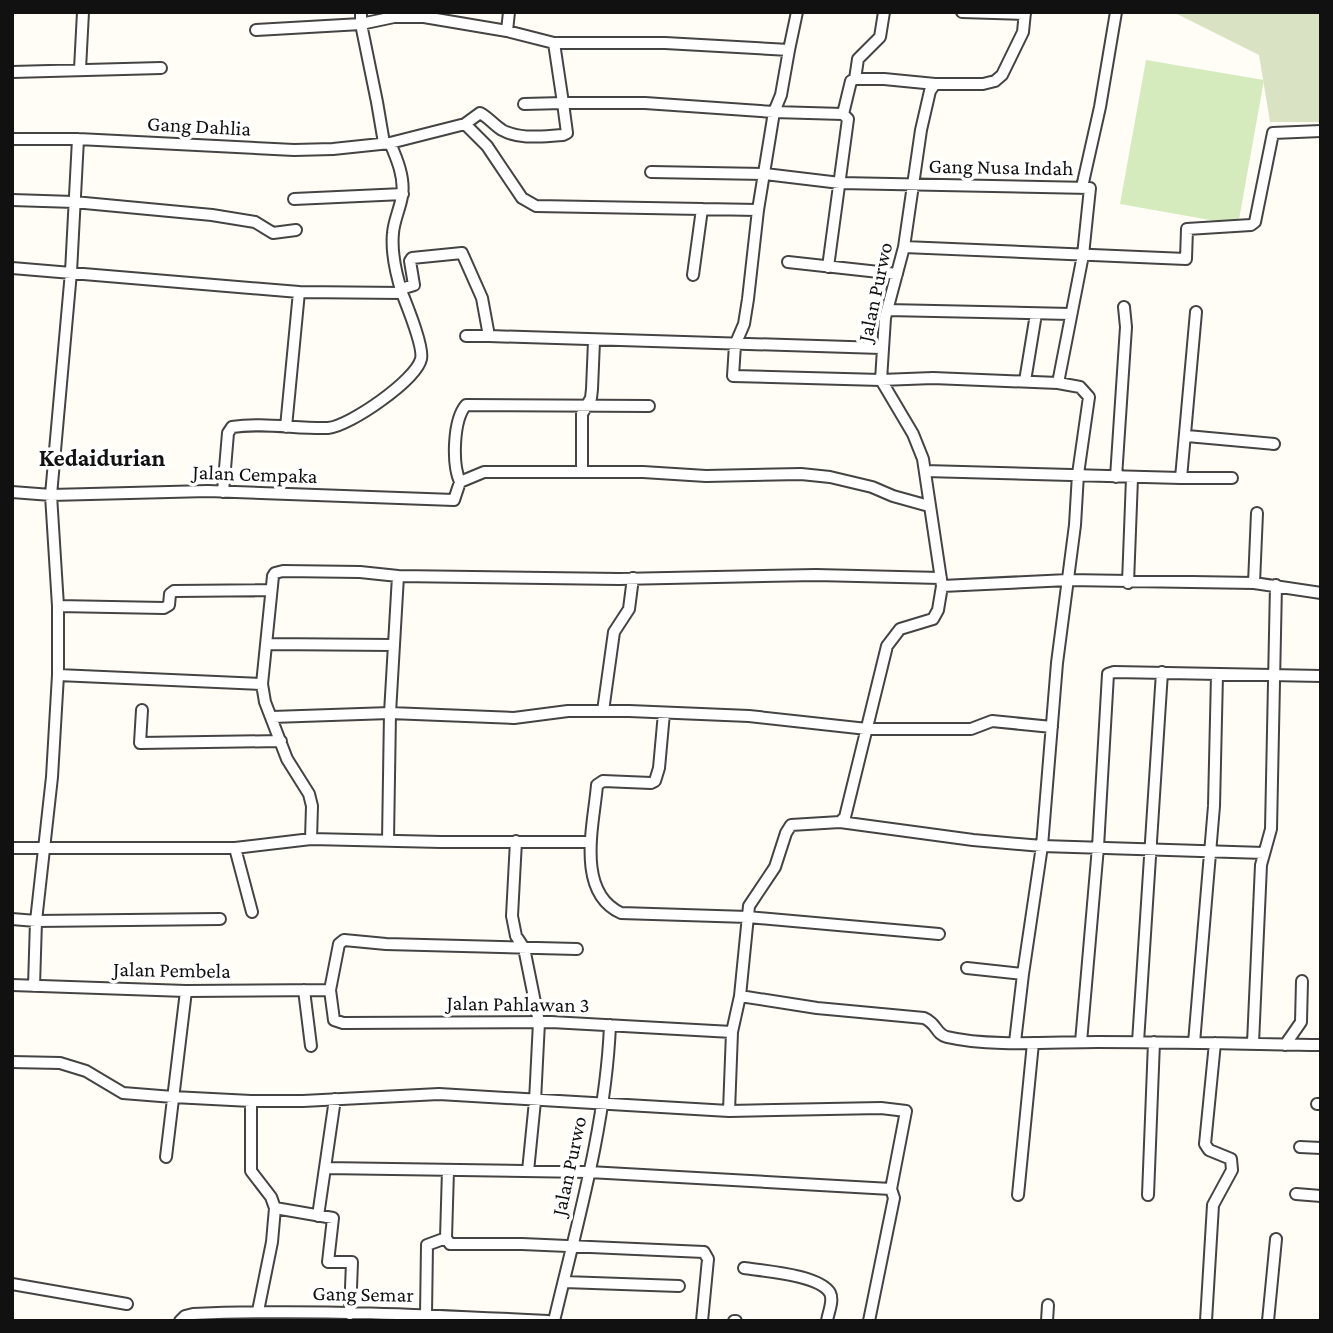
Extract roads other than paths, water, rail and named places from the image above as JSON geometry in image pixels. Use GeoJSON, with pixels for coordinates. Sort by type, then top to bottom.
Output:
{"type":"FeatureCollection","features":[{"type":"Feature","properties":{"kind":"street"},"geometry":{"type":"LineString","coordinates":[[80,69],[83,12]]}},
{"type":"Feature","properties":{"kind":"street"},"geometry":{"type":"LineString","coordinates":[[507,31],[509,12]]}},
{"type":"Feature","properties":{"kind":"street"},"geometry":{"type":"LineString","coordinates":[[797,12],[781,95],[774,112],[758,210],[744,324],[734,345],[734,377],[1025,381],[1080,387],[1089,397],[1057,663],[1042,846],[1015,1042]]}},
{"type":"Feature","properties":{"kind":"street"},"geometry":{"type":"LineString","coordinates":[[855,79],[858,59],[880,37],[884,12]]}},
{"type":"Feature","properties":{"kind":"street"},"geometry":{"type":"LineString","coordinates":[[843,114],[848,88],[855,79],[984,84],[995,81],[1002,75],[1023,32],[1025,13],[962,12]]}},
{"type":"Feature","properties":{"kind":"street"},"geometry":{"type":"LineString","coordinates":[[1058,383],[1083,255],[1086,187],[1116,12]]}},
{"type":"Feature","properties":{"kind":"street"},"geometry":{"type":"LineString","coordinates":[[256,30],[361,18],[424,17],[507,31],[554,43],[665,43],[789,50]]}},
{"type":"Feature","properties":{"kind":"street"},"geometry":{"type":"LineString","coordinates":[[223,492],[230,428],[330,428],[369,411],[419,363],[421,355],[401,291],[392,238],[403,194],[398,162],[387,143],[361,18]]}},
{"type":"Feature","properties":{"kind":"street"},"geometry":{"type":"LineString","coordinates":[[554,43],[563,103]]}},
{"type":"Feature","properties":{"kind":"street"},"geometry":{"type":"LineString","coordinates":[[12,72],[161,68]]}},
{"type":"Feature","properties":{"kind":"street","name":"Jalan Purwo"},"geometry":{"type":"LineString","coordinates":[[881,380],[881,348],[887,310],[904,247],[921,130],[930,91],[935,83]]}},
{"type":"Feature","properties":{"kind":"street","name":"Gang Dahlia"},"geometry":{"type":"LineString","coordinates":[[12,139],[78,139],[294,150],[333,149],[387,143],[465,124],[480,113],[499,128],[517,137],[563,135],[568,130],[563,103]]}},
{"type":"Feature","properties":{"kind":"street"},"geometry":{"type":"LineString","coordinates":[[524,104],[645,103],[843,114],[848,119],[828,267]]}},
{"type":"Feature","properties":{"kind":"street"},"geometry":{"type":"LineString","coordinates":[[465,124],[487,146],[522,198],[536,206],[758,210]]}},
{"type":"Feature","properties":{"kind":"street"},"geometry":{"type":"LineString","coordinates":[[904,247],[1186,259],[1187,229],[1251,225],[1255,222],[1273,133],[1321,131]]}},
{"type":"Feature","properties":{"kind":"street"},"geometry":{"type":"LineString","coordinates":[[34,986],[36,921],[52,777],[58,675],[58,606],[51,495],[71,272],[78,139]]}},
{"type":"Feature","properties":{"kind":"street","name":"Gang Nusa Indah"},"geometry":{"type":"LineString","coordinates":[[651,172],[765,174],[840,183],[912,186],[1086,187]]}},
{"type":"Feature","properties":{"kind":"street"},"geometry":{"type":"LineString","coordinates":[[294,199],[403,194]]}},
{"type":"Feature","properties":{"kind":"street"},"geometry":{"type":"LineString","coordinates":[[12,200],[74,202],[244,220],[255,222],[273,233],[296,230]]}},
{"type":"Feature","properties":{"kind":"street"},"geometry":{"type":"LineString","coordinates":[[693,275],[702,209]]}},
{"type":"Feature","properties":{"kind":"street"},"geometry":{"type":"LineString","coordinates":[[12,268],[299,292],[401,291],[414,285],[410,261],[412,258],[463,253],[482,298],[489,336]]}},
{"type":"Feature","properties":{"kind":"street"},"geometry":{"type":"LineString","coordinates":[[788,262],[897,274]]}},
{"type":"Feature","properties":{"kind":"street"},"geometry":{"type":"LineString","coordinates":[[286,426],[299,292]]}},
{"type":"Feature","properties":{"kind":"street"},"geometry":{"type":"LineString","coordinates":[[1116,477],[1125,307]]}},
{"type":"Feature","properties":{"kind":"street"},"geometry":{"type":"LineString","coordinates":[[887,310],[1071,314]]}},
{"type":"Feature","properties":{"kind":"street"},"geometry":{"type":"LineString","coordinates":[[1181,478],[1187,436],[1196,312]]}},
{"type":"Feature","properties":{"kind":"street"},"geometry":{"type":"LineString","coordinates":[[1025,381],[1036,314]]}},
{"type":"Feature","properties":{"kind":"street"},"geometry":{"type":"LineString","coordinates":[[466,336],[881,348]]}},
{"type":"Feature","properties":{"kind":"street"},"geometry":{"type":"LineString","coordinates":[[582,471],[582,414],[591,398],[594,341]]}},
{"type":"Feature","properties":{"kind":"street"},"geometry":{"type":"LineString","coordinates":[[841,822],[845,817],[887,646],[900,629],[933,619],[938,610],[941,582],[921,452],[881,380]]}},
{"type":"Feature","properties":{"kind":"street"},"geometry":{"type":"LineString","coordinates":[[649,406],[466,405],[461,411],[455,443],[456,470],[460,482],[484,472],[582,471],[706,476],[801,474],[830,477],[872,487],[929,506]]}},
{"type":"Feature","properties":{"kind":"street"},"geometry":{"type":"LineString","coordinates":[[1187,436],[1274,444]]}},
{"type":"Feature","properties":{"kind":"street"},"geometry":{"type":"LineString","coordinates":[[925,471],[1078,474],[1132,478],[1231,478]]}},
{"type":"Feature","properties":{"kind":"street"},"geometry":{"type":"LineString","coordinates":[[1128,583],[1132,478]]}},
{"type":"Feature","properties":{"kind":"street","name":"Jalan Cempaka"},"geometry":{"type":"LineString","coordinates":[[12,492],[51,495],[188,491],[454,500],[460,482]]}},
{"type":"Feature","properties":{"kind":"street"},"geometry":{"type":"LineString","coordinates":[[1254,583],[1257,513]]}},
{"type":"Feature","properties":{"kind":"street"},"geometry":{"type":"LineString","coordinates":[[311,839],[312,806],[309,794],[293,772],[265,702],[262,684],[270,590],[275,573],[283,571],[360,572],[398,576],[633,578],[744,575],[941,582],[1068,580],[1254,583],[1321,593]]}},
{"type":"Feature","properties":{"kind":"street"},"geometry":{"type":"LineString","coordinates":[[388,841],[390,713],[398,576]]}},
{"type":"Feature","properties":{"kind":"street"},"geometry":{"type":"LineString","coordinates":[[603,711],[614,632],[629,609],[633,578]]}},
{"type":"Feature","properties":{"kind":"street"},"geometry":{"type":"LineString","coordinates":[[1252,1043],[1261,865],[1272,829],[1276,585]]}},
{"type":"Feature","properties":{"kind":"street"},"geometry":{"type":"LineString","coordinates":[[58,606],[164,608],[168,607],[170,594],[175,591],[270,590]]}},
{"type":"Feature","properties":{"kind":"street"},"geometry":{"type":"LineString","coordinates":[[267,644],[393,645]]}},
{"type":"Feature","properties":{"kind":"street"},"geometry":{"type":"LineString","coordinates":[[1138,1042],[1162,673]]}},
{"type":"Feature","properties":{"kind":"street"},"geometry":{"type":"LineString","coordinates":[[1081,1042],[1098,847],[1108,674],[1321,676]]}},
{"type":"Feature","properties":{"kind":"street"},"geometry":{"type":"LineString","coordinates":[[58,675],[156,677],[262,684]]}},
{"type":"Feature","properties":{"kind":"street"},"geometry":{"type":"LineString","coordinates":[[1194,1043],[1214,794],[1217,675]]}},
{"type":"Feature","properties":{"kind":"street"},"geometry":{"type":"LineString","coordinates":[[142,710],[140,743],[281,741]]}},
{"type":"Feature","properties":{"kind":"street"},"geometry":{"type":"LineString","coordinates":[[272,717],[390,713],[514,718],[603,711],[749,716],[867,729],[971,729],[992,721],[1052,727]]}},
{"type":"Feature","properties":{"kind":"street"},"geometry":{"type":"LineString","coordinates":[[664,713],[656,779],[651,783],[598,783],[590,842],[595,882],[603,899],[614,909],[621,913],[748,917],[939,934]]}},
{"type":"Feature","properties":{"kind":"street"},"geometry":{"type":"LineString","coordinates":[[729,1111],[732,1031],[740,996],[748,917],[752,899],[775,867],[791,825],[841,822],[965,839],[1042,846],[1264,853]]}},
{"type":"Feature","properties":{"kind":"street"},"geometry":{"type":"LineString","coordinates":[[12,848],[234,848],[311,839],[590,842]]}},
{"type":"Feature","properties":{"kind":"street"},"geometry":{"type":"LineString","coordinates":[[516,841],[512,916],[516,936],[524,948],[539,1022],[528,1171]]}},
{"type":"Feature","properties":{"kind":"street"},"geometry":{"type":"LineString","coordinates":[[234,848],[252,912]]}},
{"type":"Feature","properties":{"kind":"street"},"geometry":{"type":"LineString","coordinates":[[12,919],[220,919]]}},
{"type":"Feature","properties":{"kind":"street"},"geometry":{"type":"LineString","coordinates":[[330,989],[339,944],[344,940],[577,949]]}},
{"type":"Feature","properties":{"kind":"street"},"geometry":{"type":"LineString","coordinates":[[967,968],[1023,974]]}},
{"type":"Feature","properties":{"kind":"street"},"geometry":{"type":"LineString","coordinates":[[1285,1045],[1301,1022],[1302,981]]}},
{"type":"Feature","properties":{"kind":"street","name":"Jalan Pembela"},"geometry":{"type":"LineString","coordinates":[[12,985],[186,991],[330,989]]}},
{"type":"Feature","properties":{"kind":"street","name":"Jalan Pahlawan 3"},"geometry":{"type":"LineString","coordinates":[[330,989],[334,1020],[337,1022],[539,1022],[732,1031]]}},
{"type":"Feature","properties":{"kind":"street"},"geometry":{"type":"LineString","coordinates":[[304,990],[311,1046]]}},
{"type":"Feature","properties":{"kind":"street"},"geometry":{"type":"LineString","coordinates":[[166,1157],[186,991]]}},
{"type":"Feature","properties":{"kind":"street"},"geometry":{"type":"LineString","coordinates":[[740,996],[817,1008],[915,1016],[933,1022],[940,1034],[946,1037],[1033,1043],[1321,1045]]}},
{"type":"Feature","properties":{"kind":"street"},"geometry":{"type":"LineString","coordinates":[[12,1062],[60,1063],[86,1071],[123,1093],[173,1097],[251,1101],[439,1094],[535,1101],[602,1102],[610,1025]]}},
{"type":"Feature","properties":{"kind":"street"},"geometry":{"type":"LineString","coordinates":[[1148,1195],[1154,1042]]}},
{"type":"Feature","properties":{"kind":"street"},"geometry":{"type":"LineString","coordinates":[[1018,1195],[1033,1043]]}},
{"type":"Feature","properties":{"kind":"street"},"geometry":{"type":"LineString","coordinates":[[1206,1321],[1213,1205],[1233,1163],[1231,1159],[1207,1149],[1205,1144],[1215,1043]]}},
{"type":"Feature","properties":{"kind":"street"},"geometry":{"type":"LineString","coordinates":[[318,1216],[335,1099]]}},
{"type":"Feature","properties":{"kind":"street"},"geometry":{"type":"LineString","coordinates":[[251,1101],[251,1171],[271,1197],[275,1208],[272,1242],[258,1311]]}},
{"type":"Feature","properties":{"kind":"street","name":"Jalan Purwo"},"geometry":{"type":"LineString","coordinates":[[554,1321],[589,1172],[602,1102],[729,1111],[881,1108],[906,1111],[891,1189]]}},
{"type":"Feature","properties":{"kind":"street"},"geometry":{"type":"LineString","coordinates":[[1300,1147],[1321,1148]]}},
{"type":"Feature","properties":{"kind":"street"},"geometry":{"type":"LineString","coordinates":[[325,1168],[589,1172],[891,1189],[894,1198],[869,1321]]}},
{"type":"Feature","properties":{"kind":"street"},"geometry":{"type":"LineString","coordinates":[[446,1240],[448,1170]]}},
{"type":"Feature","properties":{"kind":"street"},"geometry":{"type":"LineString","coordinates":[[1296,1194],[1321,1196]]}},
{"type":"Feature","properties":{"kind":"street"},"geometry":{"type":"LineString","coordinates":[[275,1208],[332,1218],[328,1262],[352,1262],[350,1314]]}},
{"type":"Feature","properties":{"kind":"street"},"geometry":{"type":"LineString","coordinates":[[1268,1321],[1276,1239]]}},
{"type":"Feature","properties":{"kind":"street"},"geometry":{"type":"LineString","coordinates":[[446,1240],[452,1245],[522,1244],[705,1253],[708,1259],[702,1321]]}},
{"type":"Feature","properties":{"kind":"street"},"geometry":{"type":"LineString","coordinates":[[429,1317],[427,1245],[446,1240]]}},
{"type":"Feature","properties":{"kind":"street"},"geometry":{"type":"LineString","coordinates":[[744,1268],[792,1276],[822,1285],[832,1299],[827,1321]]}},
{"type":"Feature","properties":{"kind":"street"},"geometry":{"type":"LineString","coordinates":[[564,1282],[679,1286]]}},
{"type":"Feature","properties":{"kind":"street"},"geometry":{"type":"LineString","coordinates":[[12,1284],[127,1304]]}},
{"type":"Feature","properties":{"kind":"street"},"geometry":{"type":"LineString","coordinates":[[1047,1321],[1048,1305]]}},
{"type":"Feature","properties":{"kind":"street","name":"Gang Semar"},"geometry":{"type":"LineString","coordinates":[[180,1321],[193,1314],[258,1311],[548,1321]]}},
{"type":"Feature","properties":{"kind":"district","name":"Kedaidurian"},"geometry":{"type":"Point","coordinates":[102,458]}}]}
